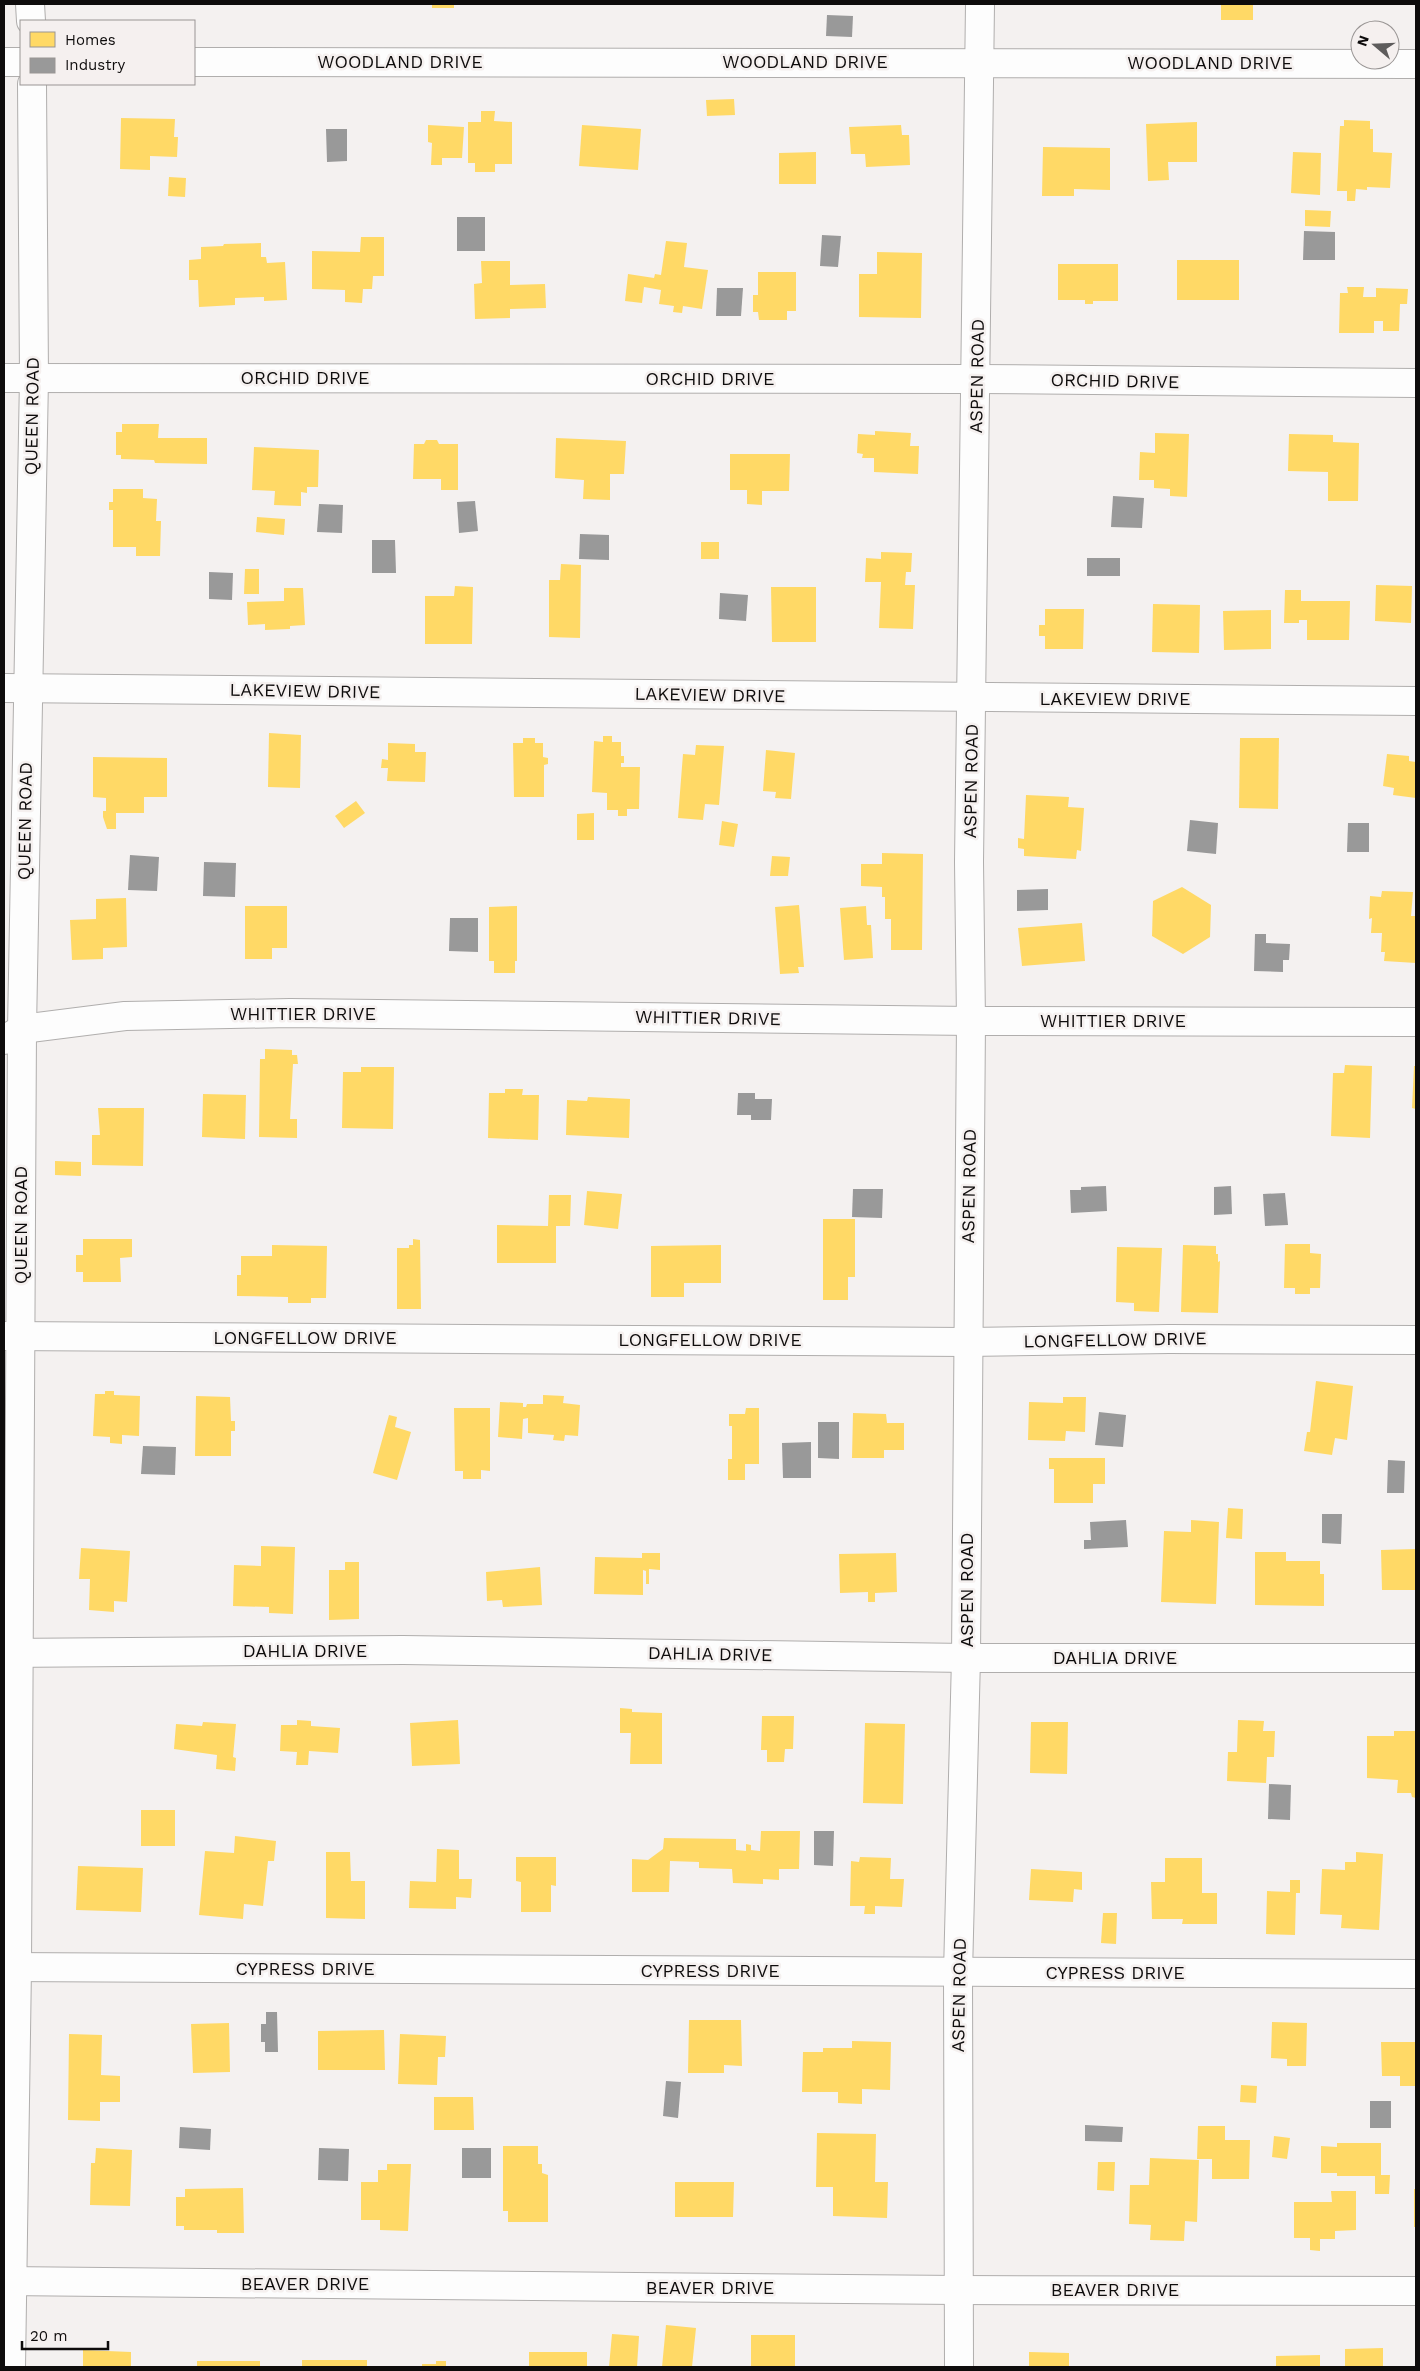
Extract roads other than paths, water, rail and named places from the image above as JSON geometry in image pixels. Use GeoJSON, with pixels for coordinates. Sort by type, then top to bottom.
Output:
{"type":"FeatureCollection","features":[{"type":"Feature","properties":{"kind":"street"},"geometry":{"type":"LineString","coordinates":[[30,4],[31,20]]}},
{"type":"Feature","properties":{"kind":"street","name":"ASPEN ROAD"},"geometry":{"type":"LineString","coordinates":[[959,2367],[958,1973],[966,1658],[971,1021],[969,862],[977,379],[980,4]]}},
{"type":"Feature","properties":{"kind":"street"},"geometry":{"type":"LineString","coordinates":[[4,62],[20,62]]}},
{"type":"Feature","properties":{"kind":"street","name":"WOODLAND DRIVE"},"geometry":{"type":"LineString","coordinates":[[195,62],[1416,64]]}},
{"type":"Feature","properties":{"kind":"street","name":"QUEEN ROAD"},"geometry":{"type":"LineString","coordinates":[[11,2367],[8,2282],[12,1336],[10,1030],[16,688],[34,378],[32,85]]}},
{"type":"Feature","properties":{"kind":"street","name":"ORCHID DRIVE"},"geometry":{"type":"LineString","coordinates":[[4,378],[977,379],[1416,384]]}},
{"type":"Feature","properties":{"kind":"street","name":"LAKEVIEW DRIVE"},"geometry":{"type":"LineString","coordinates":[[16,688],[1416,701]]}},
{"type":"Feature","properties":{"kind":"street","name":"WHITTIER DRIVE"},"geometry":{"type":"LineString","coordinates":[[10,1030],[125,1016],[290,1013],[971,1021],[1416,1022]]}},
{"type":"Feature","properties":{"kind":"street","name":"LONGFELLOW DRIVE"},"geometry":{"type":"LineString","coordinates":[[12,1336],[967,1342],[1169,1338],[1416,1340]]}},
{"type":"Feature","properties":{"kind":"street","name":"DAHLIA DRIVE"},"geometry":{"type":"LineString","coordinates":[[11,1653],[403,1650],[966,1658],[1416,1658]]}},
{"type":"Feature","properties":{"kind":"street","name":"CYPRESS DRIVE"},"geometry":{"type":"LineString","coordinates":[[10,1967],[1416,1974]]}},
{"type":"Feature","properties":{"kind":"street","name":"BEAVER DRIVE"},"geometry":{"type":"LineString","coordinates":[[8,2282],[958,2290],[1416,2291]]}}]}
